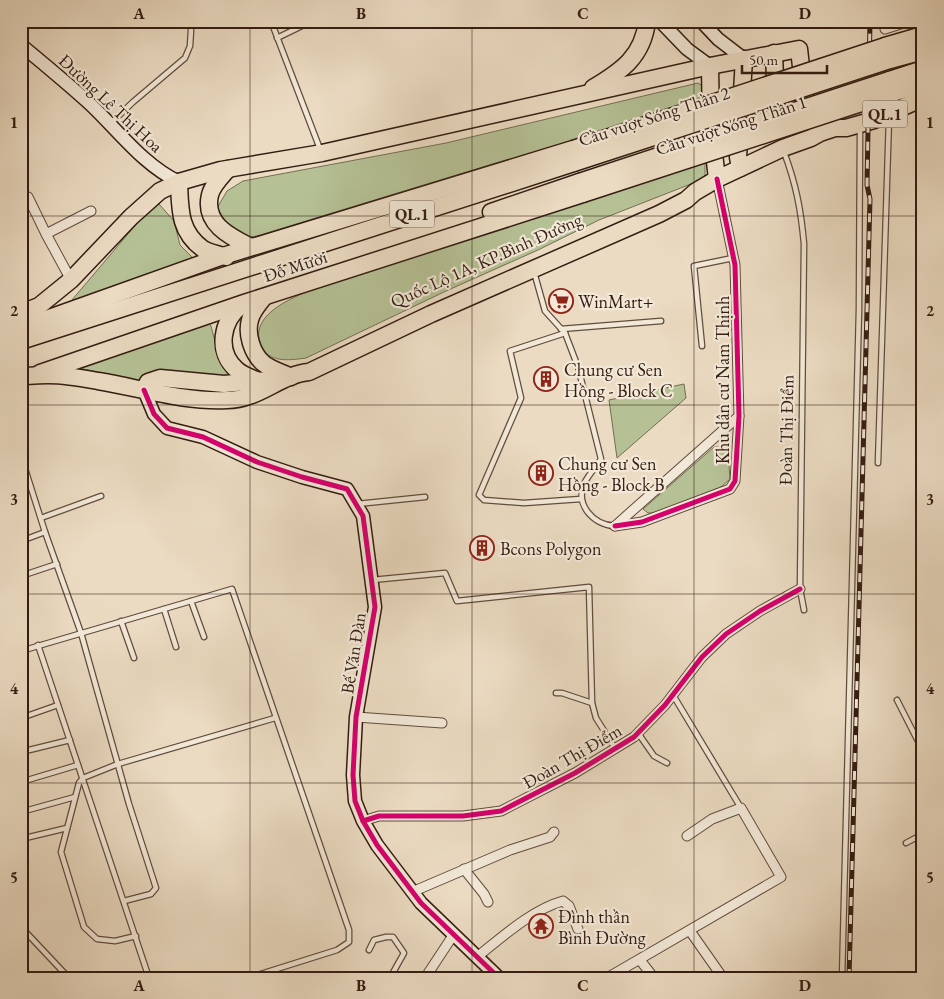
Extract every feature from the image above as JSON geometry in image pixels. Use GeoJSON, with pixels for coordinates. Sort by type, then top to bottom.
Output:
{"type":"FeatureCollection","features":[{"type":"Feature","properties":{"kind":"highway"},"geometry":{"type":"LineString","coordinates":[[582,95],[610,78],[635,56],[645,34],[646,21]]}},
{"type":"Feature","properties":{"kind":"highway","name":"QL.1"},"geometry":{"type":"LineString","coordinates":[[888,53],[923,35]]}},
{"type":"Feature","properties":{"kind":"highway"},"geometry":{"type":"LineString","coordinates":[[21,314],[39,306],[71,280],[131,216],[160,191],[178,182],[228,169],[322,153],[710,66],[799,50],[810,138]]}},
{"type":"Feature","properties":{"kind":"highway","name":"QL.1"},"geometry":{"type":"LineString","coordinates":[[888,53],[923,51]]}},
{"type":"Feature","properties":{"kind":"highway"},"geometry":{"type":"LineString","coordinates":[[774,53],[780,149]]}},
{"type":"Feature","properties":{"kind":"highway","name":"Cầu vượt Sóng Thần 2"},"geometry":{"type":"LineString","coordinates":[[573,156],[888,53]]}},
{"type":"Feature","properties":{"kind":"highway"},"geometry":{"type":"LineString","coordinates":[[740,168],[738,156],[744,59]]}},
{"type":"Feature","properties":{"kind":"highway"},"geometry":{"type":"LineString","coordinates":[[144,390],[148,382],[160,378],[224,384],[259,381],[309,372],[431,314],[659,214],[686,200],[695,192],[717,179],[712,128],[710,66]]}},
{"type":"Feature","properties":{"kind":"highway","name":"QL.1"},"geometry":{"type":"LineString","coordinates":[[891,87],[923,70]]}},
{"type":"Feature","properties":{"kind":"highway","name":"QL.1"},"geometry":{"type":"LineString","coordinates":[[891,87],[923,84]]}},
{"type":"Feature","properties":{"kind":"highway","name":"Cầu vượt Sóng Thần 1"},"geometry":{"type":"LineString","coordinates":[[581,188],[891,87]]}},
{"type":"Feature","properties":{"kind":"highway","name":"QL.1"},"geometry":{"type":"LineString","coordinates":[[717,179],[780,149],[820,133],[835,128],[853,127],[874,120],[923,98]]}},
{"type":"Feature","properties":{"kind":"highway","name":"Đỗ Mười"},"geometry":{"type":"LineString","coordinates":[[21,328],[251,247],[573,156]]}},
{"type":"Feature","properties":{"kind":"highway","name":"Đỗ Mười"},"geometry":{"type":"LineString","coordinates":[[21,341],[251,266],[573,156]]}},
{"type":"Feature","properties":{"kind":"highway"},"geometry":{"type":"LineString","coordinates":[[228,169],[210,195],[210,209],[214,220],[222,230],[251,247]]}},
{"type":"Feature","properties":{"kind":"highway"},"geometry":{"type":"LineString","coordinates":[[178,182],[180,216],[187,234],[204,250],[251,266]]}},
{"type":"Feature","properties":{"kind":"highway","name":"Đỗ Mười"},"geometry":{"type":"LineString","coordinates":[[24,375],[275,283],[581,188]]}},
{"type":"Feature","properties":{"kind":"highway","name":"Đỗ Mười"},"geometry":{"type":"LineString","coordinates":[[24,375],[264,297],[581,188]]}},
{"type":"Feature","properties":{"kind":"highway","name":"Quốc Lộ 1A, KP.Bình Đường"},"geometry":{"type":"LineString","coordinates":[[295,375],[303,363],[668,200],[695,192]]}},
{"type":"Feature","properties":{"kind":"highway"},"geometry":{"type":"LineString","coordinates":[[259,381],[238,370],[229,361],[224,350],[224,332],[229,317],[244,303],[275,283]]}},
{"type":"Feature","properties":{"kind":"highway"},"geometry":{"type":"LineString","coordinates":[[264,297],[250,320],[249,333],[251,343],[257,357],[264,364],[295,375]]}},
{"type":"Feature","properties":{"kind":"highway"},"geometry":{"type":"LineString","coordinates":[[24,375],[49,375],[98,381],[183,398],[228,400],[245,398],[262,392],[295,375]]}},
{"type":"Feature","properties":{"kind":"street"},"geometry":{"type":"LineString","coordinates":[[660,21],[687,50],[710,66]]}},
{"type":"Feature","properties":{"kind":"street"},"geometry":{"type":"LineString","coordinates":[[701,21],[718,39],[744,59]]}},
{"type":"Feature","properties":{"kind":"street"},"geometry":{"type":"LineString","coordinates":[[885,29],[910,21]]}},
{"type":"Feature","properties":{"kind":"street","name":"Đường Lê Thị Hoa"},"geometry":{"type":"LineString","coordinates":[[21,45],[88,103],[153,166],[165,176],[178,182]]}},
{"type":"Feature","properties":{"kind":"street","name":"Khu dân cư Nam Thịnh"},"geometry":{"type":"LineString","coordinates":[[615,526],[642,522],[730,489],[736,481],[739,416],[733,258],[717,179]]}},
{"type":"Feature","properties":{"kind":"street"},"geometry":{"type":"LineString","coordinates":[[28,197],[71,280]]}},
{"type":"Feature","properties":{"kind":"street"},"geometry":{"type":"LineString","coordinates":[[46,234],[91,212]]}},
{"type":"Feature","properties":{"kind":"street","name":"Bế Văn Đàn"},"geometry":{"type":"LineString","coordinates":[[144,390],[154,414],[167,428],[203,437],[257,462],[347,489],[363,516],[375,608],[356,717],[353,775],[355,800],[363,821],[376,845],[412,892],[499,978]]}},
{"type":"Feature","properties":{"kind":"street","name":"Khu dân cư Nam Thịnh"},"geometry":{"type":"LineString","coordinates":[[615,526],[739,416]]}},
{"type":"Feature","properties":{"kind":"street","name":"Đoàn Thị Điểm"},"geometry":{"type":"LineString","coordinates":[[363,821],[379,816],[463,816],[501,811],[575,773],[616,749],[638,733],[673,695],[702,657],[726,634],[760,611],[800,589]]}},
{"type":"Feature","properties":{"kind":"street"},"geometry":{"type":"LineString","coordinates":[[356,717],[442,723]]}},
{"type":"Feature","properties":{"kind":"street"},"geometry":{"type":"LineString","coordinates":[[607,978],[781,878],[741,808],[712,819],[687,836]]}},
{"type":"Feature","properties":{"kind":"street"},"geometry":{"type":"LineString","coordinates":[[412,892],[464,869],[550,837],[554,832]]}},
{"type":"Feature","properties":{"kind":"street"},"geometry":{"type":"LineString","coordinates":[[464,869],[488,902]]}},
{"type":"Feature","properties":{"kind":"street"},"geometry":{"type":"LineString","coordinates":[[477,957],[528,918],[552,904],[563,901],[569,906],[578,929]]}},
{"type":"Feature","properties":{"kind":"street"},"geometry":{"type":"LineString","coordinates":[[690,931],[723,978]]}},
{"type":"Feature","properties":{"kind":"street"},"geometry":{"type":"LineString","coordinates":[[425,978],[454,934]]}},
{"type":"Feature","properties":{"kind":"street"},"geometry":{"type":"LineString","coordinates":[[640,960],[654,978]]}},
{"type":"Feature","properties":{"kind":"lane"},"geometry":{"type":"LineString","coordinates":[[271,21],[322,153]]}},
{"type":"Feature","properties":{"kind":"lane"},"geometry":{"type":"LineString","coordinates":[[277,38],[312,21]]}},
{"type":"Feature","properties":{"kind":"lane"},"geometry":{"type":"LineString","coordinates":[[110,124],[185,58],[190,46],[191,30]]}},
{"type":"Feature","properties":{"kind":"lane"},"geometry":{"type":"LineString","coordinates":[[878,463],[889,112]]}},
{"type":"Feature","properties":{"kind":"lane"},"geometry":{"type":"LineString","coordinates":[[842,978],[859,309],[853,127]]}},
{"type":"Feature","properties":{"kind":"lane","name":"Đoàn Thị Điểm"},"geometry":{"type":"LineString","coordinates":[[780,149],[793,176],[801,210],[804,244],[800,589]]}},
{"type":"Feature","properties":{"kind":"lane"},"geometry":{"type":"LineString","coordinates":[[702,346],[694,266],[733,258]]}},
{"type":"Feature","properties":{"kind":"lane"},"geometry":{"type":"LineString","coordinates":[[533,270],[545,311],[563,331],[578,367],[601,459],[584,484],[581,499],[588,515],[605,526],[615,526]]}},
{"type":"Feature","properties":{"kind":"lane"},"geometry":{"type":"LineString","coordinates":[[581,499],[524,503],[484,500],[479,495],[521,398],[510,351],[563,331],[661,321]]}},
{"type":"Feature","properties":{"kind":"lane"},"geometry":{"type":"LineString","coordinates":[[21,456],[45,532],[81,633],[156,888],[151,894],[124,901]]}},
{"type":"Feature","properties":{"kind":"lane"},"geometry":{"type":"LineString","coordinates":[[41,518],[101,496]]}},
{"type":"Feature","properties":{"kind":"lane"},"geometry":{"type":"LineString","coordinates":[[356,504],[424,497]]}},
{"type":"Feature","properties":{"kind":"lane"},"geometry":{"type":"LineString","coordinates":[[21,541],[45,532]]}},
{"type":"Feature","properties":{"kind":"lane"},"geometry":{"type":"LineString","coordinates":[[21,576],[57,564]]}},
{"type":"Feature","properties":{"kind":"lane"},"geometry":{"type":"LineString","coordinates":[[371,580],[445,573],[457,600],[588,587],[592,703],[596,718],[616,749]]}},
{"type":"Feature","properties":{"kind":"lane"},"geometry":{"type":"LineString","coordinates":[[21,651],[232,589],[349,930],[349,942],[337,950],[248,978]]}},
{"type":"Feature","properties":{"kind":"lane"},"geometry":{"type":"LineString","coordinates":[[800,589],[804,610]]}},
{"type":"Feature","properties":{"kind":"lane"},"geometry":{"type":"LineString","coordinates":[[191,601],[204,637]]}},
{"type":"Feature","properties":{"kind":"lane"},"geometry":{"type":"LineString","coordinates":[[164,609],[176,647]]}},
{"type":"Feature","properties":{"kind":"lane"},"geometry":{"type":"LineString","coordinates":[[121,621],[134,658]]}},
{"type":"Feature","properties":{"kind":"lane"},"geometry":{"type":"LineString","coordinates":[[38,645],[149,978]]}},
{"type":"Feature","properties":{"kind":"lane"},"geometry":{"type":"LineString","coordinates":[[556,693],[562,693],[592,703]]}},
{"type":"Feature","properties":{"kind":"lane"},"geometry":{"type":"LineString","coordinates":[[673,695],[741,808]]}},
{"type":"Feature","properties":{"kind":"lane"},"geometry":{"type":"LineString","coordinates":[[897,700],[923,751]]}},
{"type":"Feature","properties":{"kind":"lane"},"geometry":{"type":"LineString","coordinates":[[21,718],[58,705]]}},
{"type":"Feature","properties":{"kind":"lane"},"geometry":{"type":"LineString","coordinates":[[136,936],[115,942],[97,939],[84,927],[61,852],[79,783],[83,778],[118,764],[275,718]]}},
{"type":"Feature","properties":{"kind":"lane"},"geometry":{"type":"LineString","coordinates":[[638,733],[654,756],[667,763]]}},
{"type":"Feature","properties":{"kind":"lane"},"geometry":{"type":"LineString","coordinates":[[21,752],[70,740]]}},
{"type":"Feature","properties":{"kind":"lane"},"geometry":{"type":"LineString","coordinates":[[21,782],[78,765]]}},
{"type":"Feature","properties":{"kind":"lane"},"geometry":{"type":"LineString","coordinates":[[21,812],[75,797]]}},
{"type":"Feature","properties":{"kind":"lane"},"geometry":{"type":"LineString","coordinates":[[21,839],[67,828]]}},
{"type":"Feature","properties":{"kind":"lane"},"geometry":{"type":"LineString","coordinates":[[906,843],[923,834]]}},
{"type":"Feature","properties":{"kind":"lane"},"geometry":{"type":"LineString","coordinates":[[21,926],[69,978]]}},
{"type":"Feature","properties":{"kind":"lane"},"geometry":{"type":"LineString","coordinates":[[368,950],[374,940],[392,936],[404,953],[390,978]]}},
{"type":"Feature","properties":{"kind":"green space"},"geometry":{"type":"Polygon","coordinates":[[[698,83],[703,86],[704,97],[338,217],[261,236],[241,237],[228,233],[217,208],[227,191],[243,181],[446,143],[698,83]]]}},
{"type":"Feature","properties":{"kind":"green space"},"geometry":{"type":"Polygon","coordinates":[[[705,159],[705,175],[701,180],[599,220],[306,358],[276,359],[263,349],[259,335],[262,322],[272,311],[302,294],[705,159]]]}},
{"type":"Feature","properties":{"kind":"green space"},"geometry":{"type":"Polygon","coordinates":[[[159,204],[174,221],[180,245],[194,262],[66,307],[144,215],[159,204]]]}},
{"type":"Feature","properties":{"kind":"green space"},"geometry":{"type":"Polygon","coordinates":[[[209,324],[220,361],[234,381],[142,381],[78,368],[209,324]]]}},
{"type":"Feature","properties":{"kind":"green space"},"geometry":{"type":"Polygon","coordinates":[[[684,384],[686,398],[617,458],[609,400],[684,384]]]}},
{"type":"Feature","properties":{"kind":"green space"},"geometry":{"type":"Polygon","coordinates":[[[714,447],[722,447],[728,451],[730,479],[721,487],[655,513],[648,513],[643,509],[714,447]]]}},
{"type":"Feature","properties":{"kind":"railway"},"geometry":{"type":"LineString","coordinates":[[849,978],[870,199],[867,185],[870,21]]}},
{"type":"Feature","properties":{"kind":"cycle path"},"geometry":{"type":"LineString","coordinates":[[615,526],[642,522],[730,489],[735,481],[739,416],[735,265],[717,179]]}},
{"type":"Feature","properties":{"kind":"cycle path"},"geometry":{"type":"LineString","coordinates":[[144,390],[154,414],[167,428],[203,437],[257,462],[347,489],[363,516],[375,607],[356,717],[353,775],[355,801],[363,821],[377,845],[421,903],[499,978]]}},
{"type":"Feature","properties":{"kind":"cycle path"},"geometry":{"type":"LineString","coordinates":[[363,821],[379,816],[463,816],[501,811],[575,773],[634,737],[665,705],[702,657],[726,634],[760,611],[800,589]]}},
{"type":"Feature","properties":{"kind":"place","name":"WinMart+"},"geometry":{"type":"Point","coordinates":[561,301]}},
{"type":"Feature","properties":{"kind":"place","name":"Chung cư Sen Hồng - Block C"},"geometry":{"type":"Point","coordinates":[546,379]}},
{"type":"Feature","properties":{"kind":"place","name":"Chung cư Sen Hồng - Block B"},"geometry":{"type":"Point","coordinates":[541,473]}},
{"type":"Feature","properties":{"kind":"place","name":"Bcons Polygon"},"geometry":{"type":"Point","coordinates":[482,548]}},
{"type":"Feature","properties":{"kind":"place","name":"Đình thần Bình Đường"},"geometry":{"type":"Point","coordinates":[541,926]}}]}
